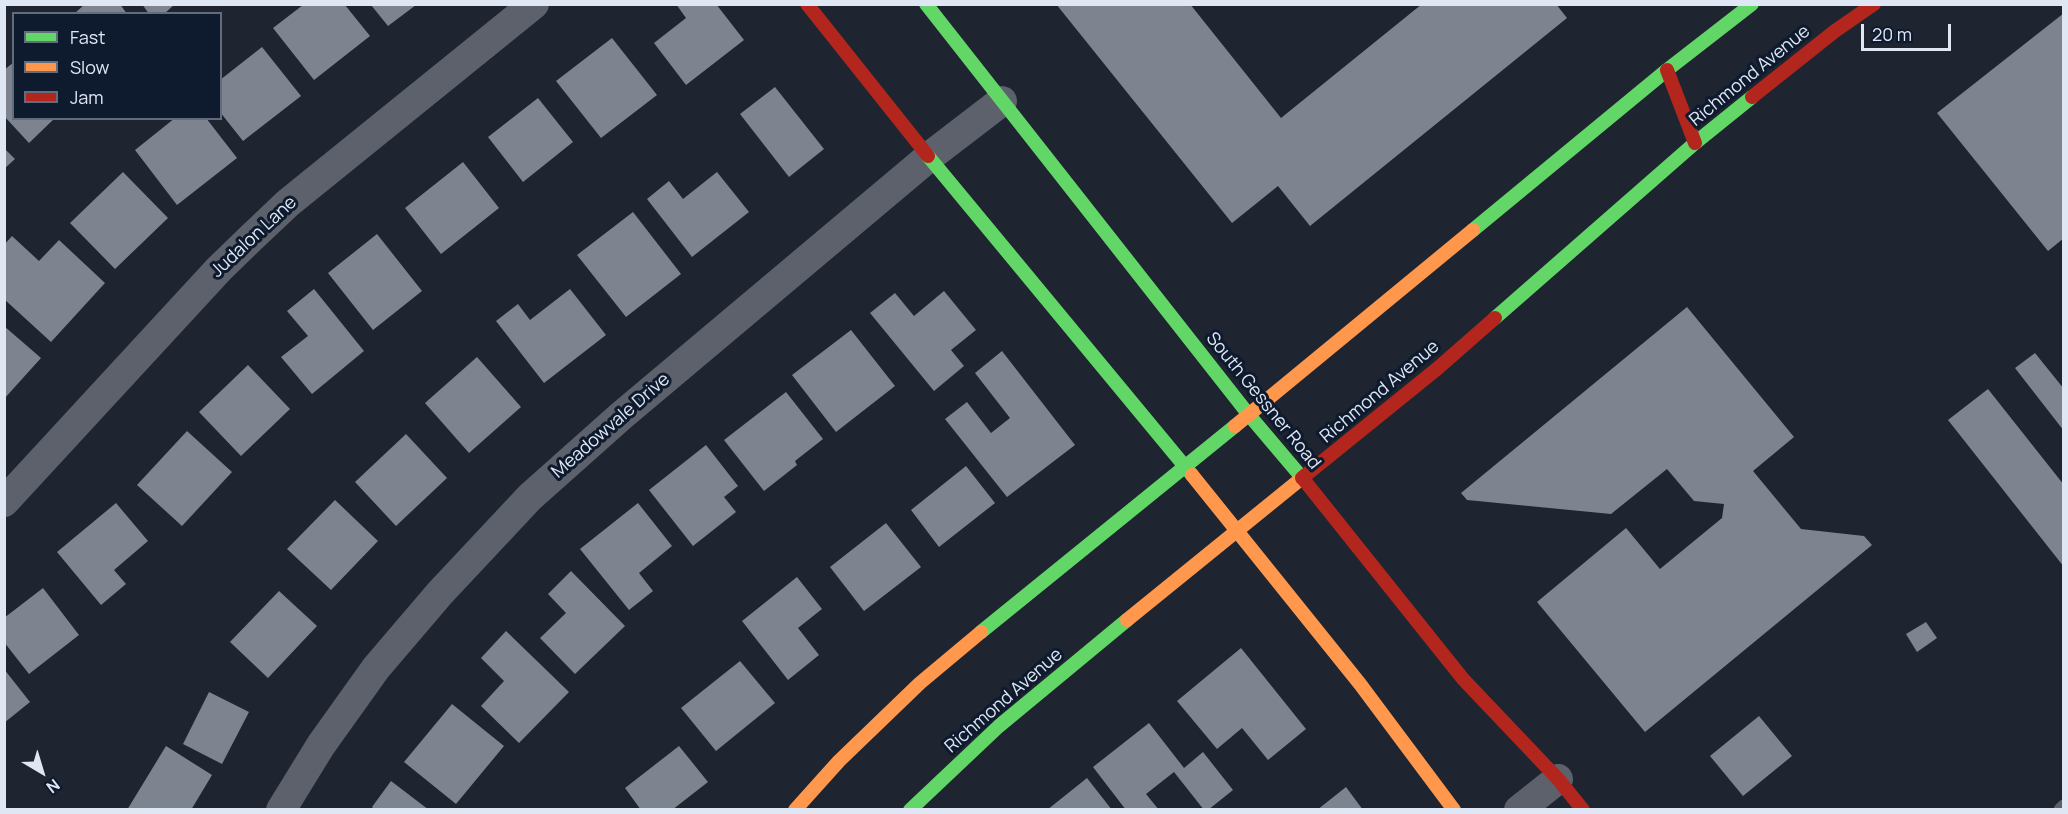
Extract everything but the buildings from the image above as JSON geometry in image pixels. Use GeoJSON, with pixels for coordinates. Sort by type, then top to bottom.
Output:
{"type":"FeatureCollection","features":[{"type":"Feature","properties":{"kind":"main road"},"geometry":{"type":"LineString","coordinates":[[807,4],[929,157],[1360,684],[1454,810]]}},
{"type":"Feature","properties":{"kind":"main road","name":"South Gessner Road"},"geometry":{"type":"LineString","coordinates":[[926,4],[1249,415],[1327,507],[1463,680],[1558,779],[1583,810]]}},
{"type":"Feature","properties":{"kind":"main road"},"geometry":{"type":"LineString","coordinates":[[795,810],[839,761],[920,683],[1028,592],[1249,415],[1667,70],[1752,4]]}},
{"type":"Feature","properties":{"kind":"main road","name":"Richmond Avenue"},"geometry":{"type":"LineString","coordinates":[[910,810],[999,726],[1438,368],[1695,143],[1835,31],[1874,4]]}},
{"type":"Feature","properties":{"kind":"main road"},"geometry":{"type":"LineString","coordinates":[[1667,70],[1695,143]]}},
{"type":"Feature","properties":{"kind":"street","name":"Judalon Lane"},"geometry":{"type":"LineString","coordinates":[[4,502],[219,269],[273,217],[534,4]]}},
{"type":"Feature","properties":{"kind":"street","name":"Meadowvale Drive"},"geometry":{"type":"LineString","coordinates":[[281,810],[321,745],[376,668],[440,593],[530,497],[621,416],[929,157],[1002,101]]}},
{"type":"Feature","properties":{"kind":"street"},"geometry":{"type":"LineString","coordinates":[[1519,810],[1558,779]]}},
{"type":"Feature","properties":{"kind":"traffic: fast"},"geometry":{"type":"LineString","coordinates":[[926,4],[1249,415],[1304,480]]}},
{"type":"Feature","properties":{"kind":"traffic: fast"},"geometry":{"type":"LineString","coordinates":[[1473,230],[1667,70],[1752,4]]}},
{"type":"Feature","properties":{"kind":"traffic: fast"},"geometry":{"type":"LineString","coordinates":[[1495,318],[1695,143],[1752,97]]}},
{"type":"Feature","properties":{"kind":"traffic: fast"},"geometry":{"type":"LineString","coordinates":[[928,156],[1192,475]]}},
{"type":"Feature","properties":{"kind":"traffic: fast"},"geometry":{"type":"LineString","coordinates":[[981,632],[1235,426]]}},
{"type":"Feature","properties":{"kind":"traffic: fast"},"geometry":{"type":"LineString","coordinates":[[910,810],[999,726],[1127,620]]}},
{"type":"Feature","properties":{"kind":"traffic: slow"},"geometry":{"type":"LineString","coordinates":[[1235,426],[1473,230]]}},
{"type":"Feature","properties":{"kind":"traffic: slow"},"geometry":{"type":"LineString","coordinates":[[1192,475],[1360,684],[1454,810]]}},
{"type":"Feature","properties":{"kind":"traffic: slow"},"geometry":{"type":"LineString","coordinates":[[1127,620],[1302,478]]}},
{"type":"Feature","properties":{"kind":"traffic: slow"},"geometry":{"type":"LineString","coordinates":[[795,810],[839,761],[920,683],[981,632]]}},
{"type":"Feature","properties":{"kind":"traffic: jam"},"geometry":{"type":"LineString","coordinates":[[807,4],[928,156]]}},
{"type":"Feature","properties":{"kind":"traffic: jam"},"geometry":{"type":"LineString","coordinates":[[1752,97],[1835,31],[1874,4]]}},
{"type":"Feature","properties":{"kind":"traffic: jam"},"geometry":{"type":"LineString","coordinates":[[1667,70],[1695,143]]}},
{"type":"Feature","properties":{"kind":"traffic: jam"},"geometry":{"type":"LineString","coordinates":[[1302,478],[1438,368],[1495,318]]}},
{"type":"Feature","properties":{"kind":"traffic: jam"},"geometry":{"type":"LineString","coordinates":[[1304,480],[1463,679],[1558,779],[1583,810]]}}]}
